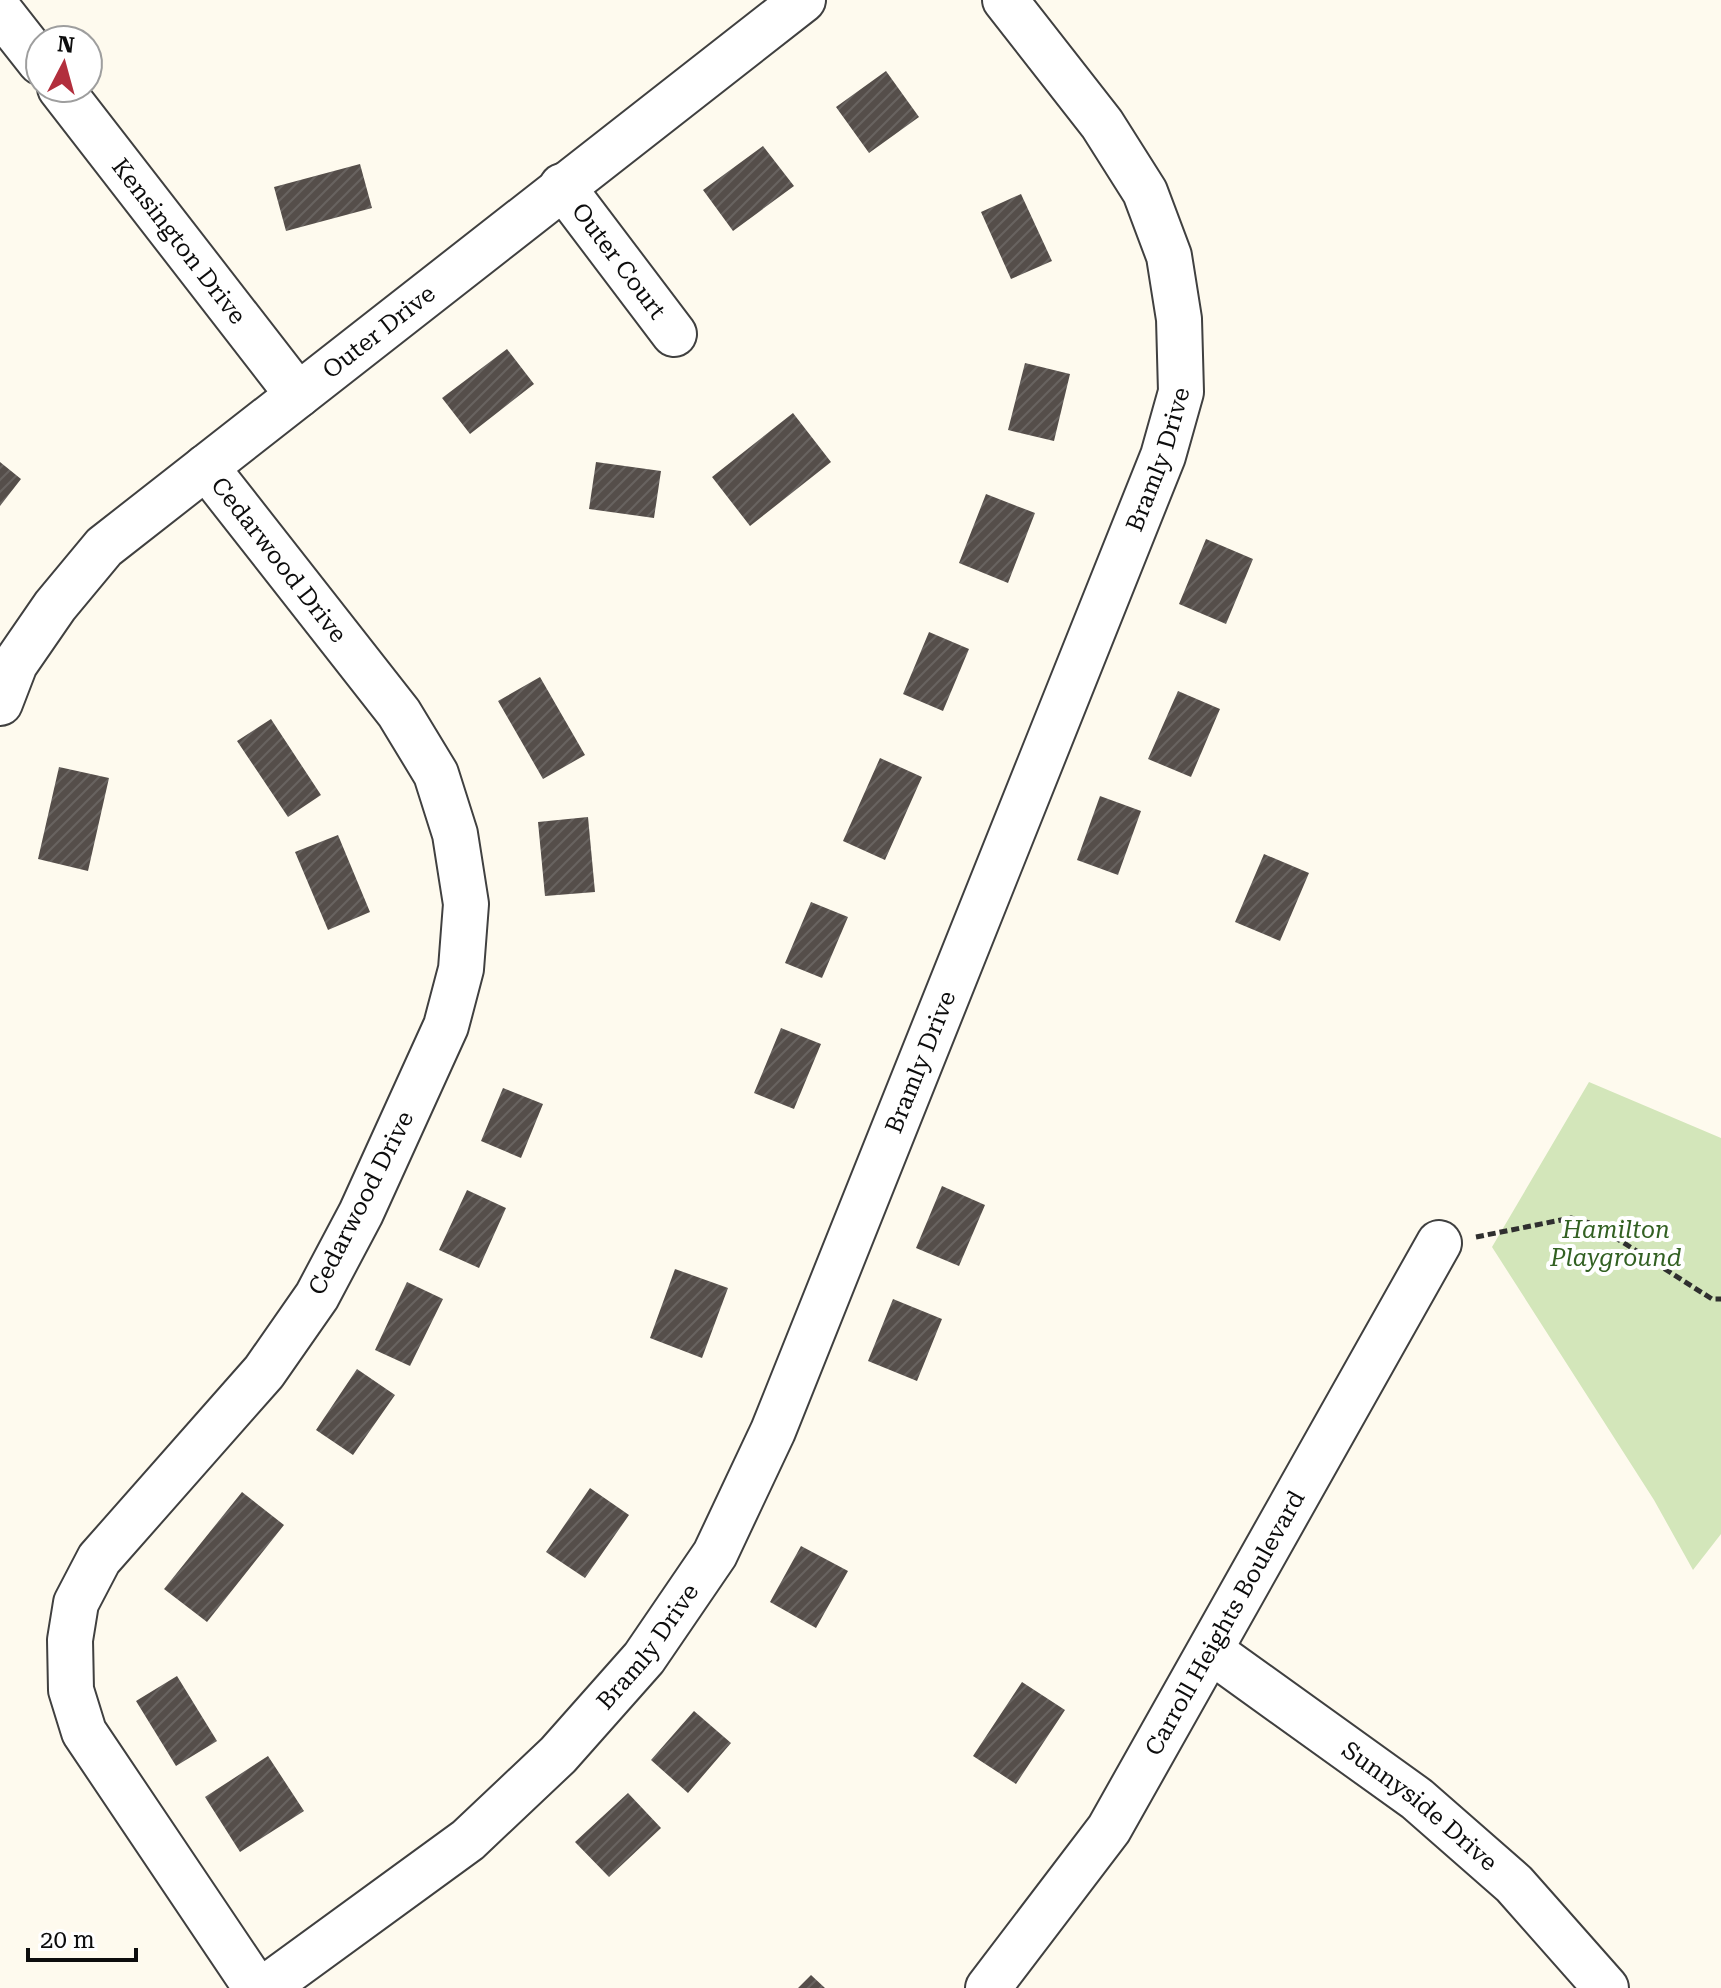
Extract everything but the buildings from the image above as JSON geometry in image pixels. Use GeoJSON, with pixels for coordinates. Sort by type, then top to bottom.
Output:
{"type":"FeatureCollection","features":[{"type":"Feature","properties":{"kind":"street","name":"Outer Drive"},"geometry":{"type":"LineString","coordinates":[[0,703],[15,664],[55,606],[104,547],[803,0]]}},
{"type":"Feature","properties":{"kind":"street","name":"Bramly Drive"},"geometry":{"type":"LineString","coordinates":[[265,1988],[468,1840],[558,1755],[644,1658],[715,1554],[773,1431],[1163,456],[1181,392],[1179,319],[1169,256],[1145,192],[1102,124],[1005,0]]}},
{"type":"Feature","properties":{"kind":"street"},"geometry":{"type":"LineString","coordinates":[[0,11],[24,42]]}},
{"type":"Feature","properties":{"kind":"street","name":"Kensington Drive"},"geometry":{"type":"LineString","coordinates":[[72,104],[298,395]]}},
{"type":"Feature","properties":{"kind":"street","name":"Outer Court"},"geometry":{"type":"LineString","coordinates":[[562,186],[674,334]]}},
{"type":"Feature","properties":{"kind":"street","name":"Cedarwood Drive"},"geometry":{"type":"LineString","coordinates":[[206,467],[399,713],[436,774],[455,834],[466,904],[461,969],[446,1026],[361,1213],[317,1296],[264,1372],[99,1559],[76,1603],[70,1640],[71,1690],[84,1732],[256,1988]]}},
{"type":"Feature","properties":{"kind":"street","name":"Carroll Heights Boulevard"},"geometry":{"type":"LineString","coordinates":[[988,1988],[1109,1829],[1439,1243]]}},
{"type":"Feature","properties":{"kind":"street","name":"Sunnyside Drive"},"geometry":{"type":"LineString","coordinates":[[1211,1651],[1417,1799],[1514,1884],[1606,1988]]}},
{"type":"Feature","properties":{"kind":"path"},"geometry":{"type":"LineString","coordinates":[[1439,1243],[1571,1218],[1594,1224],[1712,1299],[1721,1299]]}},
{"type":"Feature","properties":{"kind":"green space","name":"Hamilton Playground"},"geometry":{"type":"Polygon","coordinates":[[[1589,1082],[1721,1138],[1721,1534],[1693,1570],[1654,1500],[1492,1247],[1589,1082]]]}}]}
